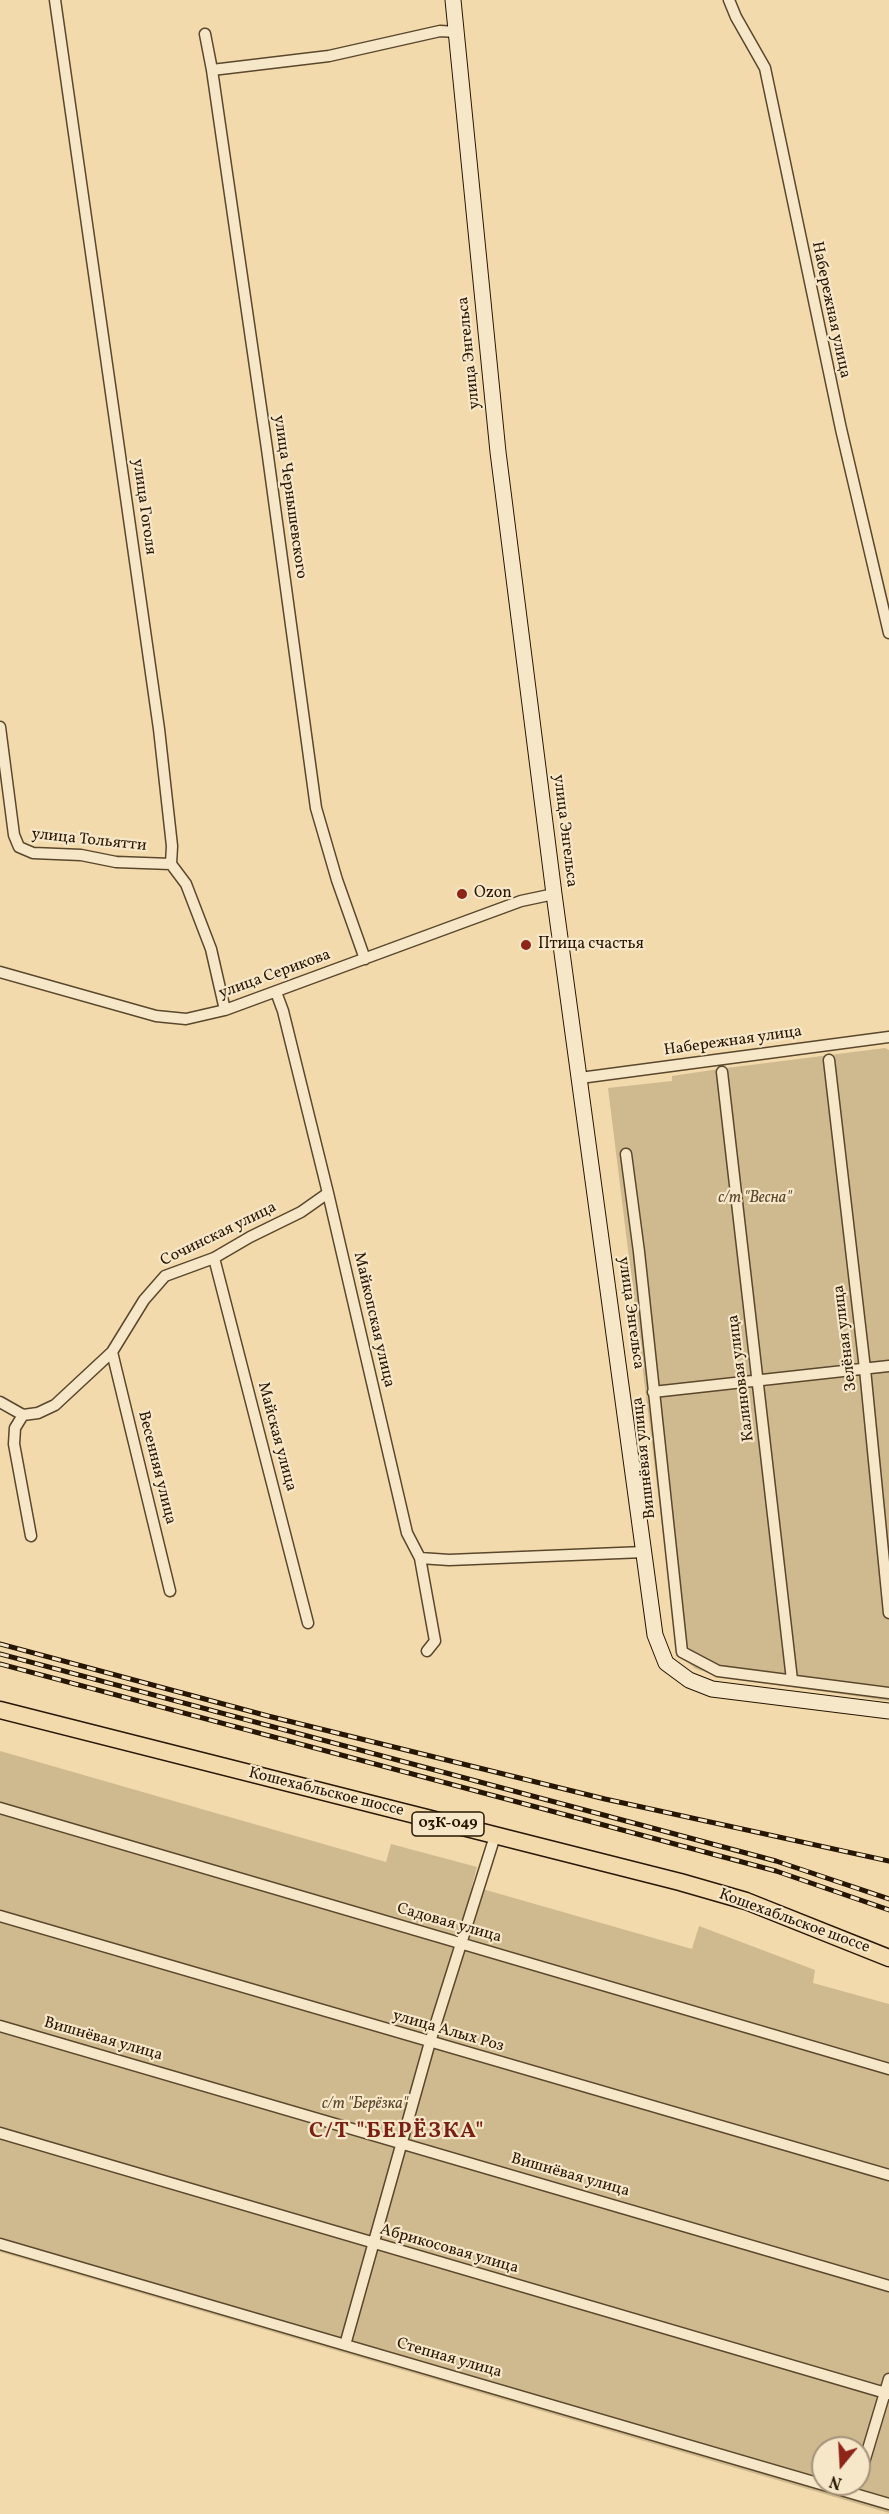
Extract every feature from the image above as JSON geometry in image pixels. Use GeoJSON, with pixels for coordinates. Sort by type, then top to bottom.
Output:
{"type":"FeatureCollection","features":[{"type":"Feature","properties":{"kind":"main road","name":"Кошехабльское шоссе"},"geometry":{"type":"LineString","coordinates":[[0,1710],[746,1901],[889,1958]]}},
{"type":"Feature","properties":{"kind":"street","name":"улица Гоголя"},"geometry":{"type":"LineString","coordinates":[[55,0],[159,729],[172,846],[171,864]]}},
{"type":"Feature","properties":{"kind":"street","name":"улица Энгельса"},"geometry":{"type":"LineString","coordinates":[[453,0],[498,452],[554,894],[656,1635],[666,1663],[688,1680],[712,1689],[889,1712]]}},
{"type":"Feature","properties":{"kind":"street","name":"Набережная улица"},"geometry":{"type":"LineString","coordinates":[[729,0],[765,69],[841,429],[889,633]]}},
{"type":"Feature","properties":{"kind":"street"},"geometry":{"type":"LineString","coordinates":[[212,70],[329,56],[440,31],[456,32]]}},
{"type":"Feature","properties":{"kind":"street","name":"улица Чернышевского"},"geometry":{"type":"LineString","coordinates":[[205,34],[212,70],[316,808],[337,880],[365,959]]}},
{"type":"Feature","properties":{"kind":"street","name":"улица Тольятти"},"geometry":{"type":"LineString","coordinates":[[0,727],[14,835],[19,847],[33,853],[81,855],[116,862],[171,864]]}},
{"type":"Feature","properties":{"kind":"street"},"geometry":{"type":"LineString","coordinates":[[171,864],[186,884],[211,949],[225,1010]]}},
{"type":"Feature","properties":{"kind":"street","name":"улица Серикова"},"geometry":{"type":"LineString","coordinates":[[0,972],[156,1016],[186,1019],[225,1010],[521,901],[554,894]]}},
{"type":"Feature","properties":{"kind":"street","name":"Майкопская улица"},"geometry":{"type":"LineString","coordinates":[[276,992],[283,1011],[328,1193],[407,1533],[420,1558],[435,1641],[427,1652]]}},
{"type":"Feature","properties":{"kind":"street","name":"Набережная улица"},"geometry":{"type":"LineString","coordinates":[[580,1078],[889,1036]]}},
{"type":"Feature","properties":{"kind":"street","name":"Зелёная улица"},"geometry":{"type":"LineString","coordinates":[[829,1060],[865,1370],[889,1613]]}},
{"type":"Feature","properties":{"kind":"street","name":"Калиновая улица"},"geometry":{"type":"LineString","coordinates":[[722,1072],[792,1680]]}},
{"type":"Feature","properties":{"kind":"street","name":"Вишнёвая улица"},"geometry":{"type":"LineString","coordinates":[[626,1154],[639,1252],[682,1652],[718,1671],[792,1680]]}},
{"type":"Feature","properties":{"kind":"street","name":"Сочинская улица"},"geometry":{"type":"LineString","coordinates":[[23,1415],[38,1413],[55,1405],[112,1352],[144,1300],[165,1276],[214,1258],[301,1212],[328,1193]]}},
{"type":"Feature","properties":{"kind":"street","name":"Майская улица"},"geometry":{"type":"LineString","coordinates":[[214,1258],[309,1623]]}},
{"type":"Feature","properties":{"kind":"street","name":"Весенняя улица"},"geometry":{"type":"LineString","coordinates":[[112,1352],[170,1591]]}},
{"type":"Feature","properties":{"kind":"street"},"geometry":{"type":"LineString","coordinates":[[653,1392],[889,1366]]}},
{"type":"Feature","properties":{"kind":"street"},"geometry":{"type":"LineString","coordinates":[[0,1402],[23,1415],[15,1428],[14,1444],[31,1536]]}},
{"type":"Feature","properties":{"kind":"street"},"geometry":{"type":"LineString","coordinates":[[420,1558],[449,1560],[644,1552]]}},
{"type":"Feature","properties":{"kind":"street"},"geometry":{"type":"LineString","coordinates":[[792,1680],[889,1693]]}},
{"type":"Feature","properties":{"kind":"street","name":"Садовая улица"},"geometry":{"type":"LineString","coordinates":[[0,1808],[889,2069]]}},
{"type":"Feature","properties":{"kind":"street"},"geometry":{"type":"LineString","coordinates":[[345,2345],[430,2042],[495,1836]]}},
{"type":"Feature","properties":{"kind":"street","name":"улица Алых Роз"},"geometry":{"type":"LineString","coordinates":[[0,1916],[889,2175]]}},
{"type":"Feature","properties":{"kind":"street","name":"Вишнёвая улица"},"geometry":{"type":"LineString","coordinates":[[0,2026],[889,2286]]}},
{"type":"Feature","properties":{"kind":"street","name":"Абрикосовая улица"},"geometry":{"type":"LineString","coordinates":[[0,2133],[887,2393]]}},
{"type":"Feature","properties":{"kind":"street","name":"Степная улица"},"geometry":{"type":"LineString","coordinates":[[0,2244],[345,2345],[811,2476]]}},
{"type":"Feature","properties":{"kind":"street"},"geometry":{"type":"LineString","coordinates":[[871,2442],[887,2393],[889,2379]]}},
{"type":"Feature","properties":{"kind":"street","name":"Степная улица"},"geometry":{"type":"LineString","coordinates":[[871,2496],[889,2504]]}},
{"type":"Feature","properties":{"kind":"green space","name":"с/т \"Весна\""},"geometry":{"type":"Polygon","coordinates":[[[885,1048],[889,1050],[889,1701],[728,1678],[696,1669],[678,1655],[608,1088],[672,1081],[672,1076],[719,1069],[885,1048]]]}},
{"type":"Feature","properties":{"kind":"green space","name":"с/т \"Берёзка\""},"geometry":{"type":"Polygon","coordinates":[[[0,1751],[386,1862],[391,1844],[477,1867],[472,1886],[692,1949],[699,1926],[815,1970],[813,1983],[889,2004],[889,2513],[831,2496],[871,2496],[871,2436],[811,2436],[811,2490],[0,2252],[0,1751]]]}},
{"type":"Feature","properties":{"kind":"railway"},"geometry":{"type":"LineString","coordinates":[[0,1644],[268,1716],[605,1799],[889,1861]]}},
{"type":"Feature","properties":{"kind":"railway"},"geometry":{"type":"LineString","coordinates":[[0,1654],[776,1861],[889,1899]]}},
{"type":"Feature","properties":{"kind":"railway"},"geometry":{"type":"LineString","coordinates":[[0,1664],[776,1871],[889,1910]]}},
{"type":"Feature","properties":{"kind":"place","name":"Ozon"},"geometry":{"type":"Point","coordinates":[462,894]}},
{"type":"Feature","properties":{"kind":"place","name":"Птица счастья"},"geometry":{"type":"Point","coordinates":[526,945]}},
{"type":"Feature","properties":{"kind":"district","name":"С/Т \"БЕРЁЗКА\""},"geometry":{"type":"Point","coordinates":[397,2133]}}]}
